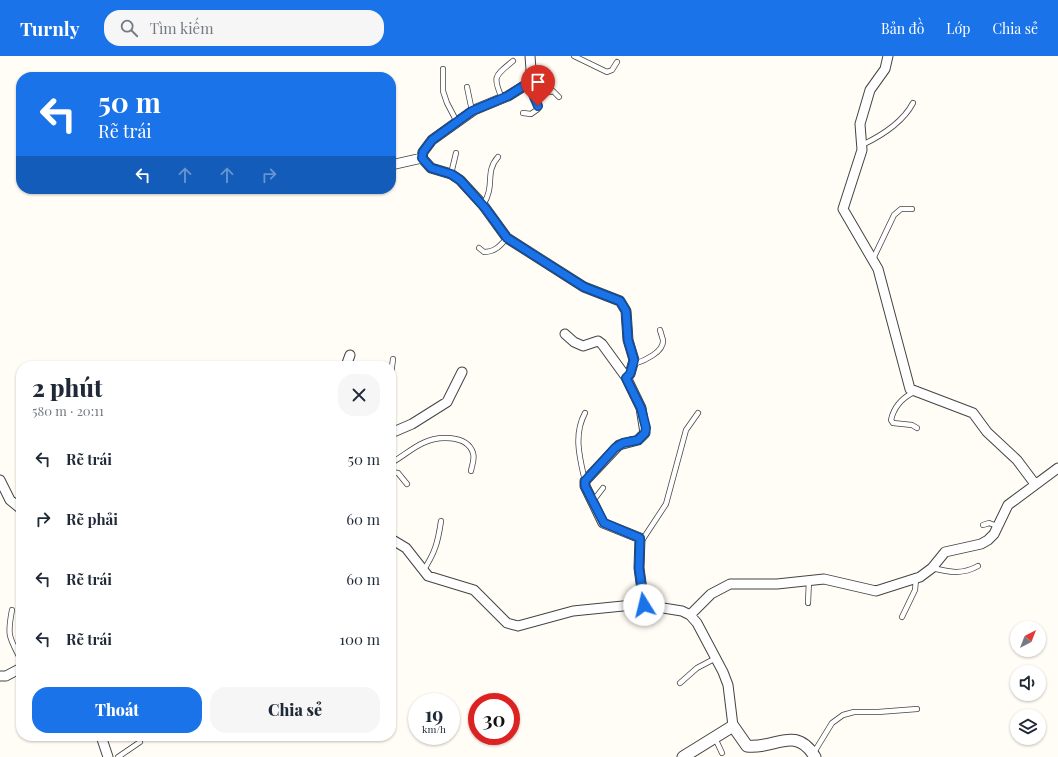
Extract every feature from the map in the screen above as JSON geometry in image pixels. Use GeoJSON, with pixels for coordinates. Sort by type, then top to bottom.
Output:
{"type":"FeatureCollection","features":[{"type":"Feature","properties":{"kind":"street"},"geometry":{"type":"LineString","coordinates":[[422,158],[423,152],[432,140],[472,111],[524,87],[528,83],[532,69],[530,56]]}},
{"type":"Feature","properties":{"kind":"street"},"geometry":{"type":"LineString","coordinates":[[888,56],[883,74],[870,90],[860,124],[862,145],[843,209],[873,259],[882,279],[886,301],[908,384],[914,392],[973,413],[987,432],[1017,460],[1035,484]]}},
{"type":"Feature","properties":{"kind":"street"},"geometry":{"type":"LineString","coordinates":[[396,164],[422,158]]}},
{"type":"Feature","properties":{"kind":"street"},"geometry":{"type":"LineString","coordinates":[[422,158],[431,168],[451,174],[460,180],[483,205],[507,238],[584,287],[620,301],[626,311],[628,340],[634,364],[630,374],[626,378]]}},
{"type":"Feature","properties":{"kind":"street"},"geometry":{"type":"LineString","coordinates":[[566,334],[574,342],[583,346],[598,341],[605,346],[626,378],[641,408],[646,428],[645,433],[638,440],[623,443],[615,448],[585,481],[585,486],[593,500],[600,518],[604,523],[637,536],[641,542],[639,568],[644,605]]}},
{"type":"Feature","properties":{"kind":"street"},"geometry":{"type":"LineString","coordinates":[[348,361],[350,355]]}},
{"type":"Feature","properties":{"kind":"street"},"geometry":{"type":"LineString","coordinates":[[396,430],[412,424],[447,402],[462,372]]}},
{"type":"Feature","properties":{"kind":"street"},"geometry":{"type":"LineString","coordinates":[[690,615],[711,594],[730,584],[777,584],[809,580],[829,580],[876,590],[916,579],[926,574],[945,552],[981,544],[988,540],[994,534],[1008,505],[1058,468]]}},
{"type":"Feature","properties":{"kind":"street"},"geometry":{"type":"LineString","coordinates":[[0,480],[10,500],[16,505]]}},
{"type":"Feature","properties":{"kind":"street"},"geometry":{"type":"LineString","coordinates":[[396,542],[406,548],[423,570],[435,579],[474,590],[507,623],[512,626],[518,626],[582,610],[644,605],[682,611],[690,615],[697,623],[716,658],[728,685],[734,726],[747,746],[754,747],[785,739],[794,739],[803,744],[814,755]]}},
{"type":"Feature","properties":{"kind":"street"},"geometry":{"type":"LineString","coordinates":[[0,676],[6,676],[16,671]]}},
{"type":"Feature","properties":{"kind":"street"},"geometry":{"type":"LineString","coordinates":[[689,755],[734,726]]}},
{"type":"Feature","properties":{"kind":"street"},"geometry":{"type":"LineString","coordinates":[[103,741],[108,757]]}},
{"type":"Feature","properties":{"kind":"lane"},"geometry":{"type":"LineString","coordinates":[[574,56],[607,72],[612,70],[616,62]]}},
{"type":"Feature","properties":{"kind":"lane"},"geometry":{"type":"LineString","coordinates":[[502,98],[495,83],[496,77],[513,61]]}},
{"type":"Feature","properties":{"kind":"lane"},"geometry":{"type":"LineString","coordinates":[[443,69],[443,91],[447,103],[457,122]]}},
{"type":"Feature","properties":{"kind":"lane"},"geometry":{"type":"LineString","coordinates":[[523,112],[532,114],[538,109],[535,95],[528,83]]}},
{"type":"Feature","properties":{"kind":"lane"},"geometry":{"type":"LineString","coordinates":[[467,87],[472,111]]}},
{"type":"Feature","properties":{"kind":"lane"},"geometry":{"type":"LineString","coordinates":[[535,95],[553,90],[559,97]]}},
{"type":"Feature","properties":{"kind":"lane"},"geometry":{"type":"LineString","coordinates":[[862,145],[881,136],[910,110],[913,103]]}},
{"type":"Feature","properties":{"kind":"lane"},"geometry":{"type":"LineString","coordinates":[[451,174],[456,153]]}},
{"type":"Feature","properties":{"kind":"lane"},"geometry":{"type":"LineString","coordinates":[[483,205],[488,196],[491,183],[490,170],[498,157]]}},
{"type":"Feature","properties":{"kind":"lane"},"geometry":{"type":"LineString","coordinates":[[873,259],[894,215],[901,209],[912,209]]}},
{"type":"Feature","properties":{"kind":"lane"},"geometry":{"type":"LineString","coordinates":[[479,248],[484,252],[494,251],[507,238]]}},
{"type":"Feature","properties":{"kind":"lane"},"geometry":{"type":"LineString","coordinates":[[634,364],[648,358],[662,345],[663,340],[660,330]]}},
{"type":"Feature","properties":{"kind":"lane"},"geometry":{"type":"LineString","coordinates":[[914,392],[905,396],[894,408],[891,420],[893,423],[912,425],[916,428]]}},
{"type":"Feature","properties":{"kind":"lane"},"geometry":{"type":"LineString","coordinates":[[641,542],[666,504],[686,430],[698,412]]}},
{"type":"Feature","properties":{"kind":"lane"},"geometry":{"type":"LineString","coordinates":[[585,414],[579,433],[578,451],[585,481]]}},
{"type":"Feature","properties":{"kind":"lane"},"geometry":{"type":"LineString","coordinates":[[396,460],[423,443],[438,438],[455,438],[463,441],[473,452],[474,459],[471,471]]}},
{"type":"Feature","properties":{"kind":"lane"},"geometry":{"type":"LineString","coordinates":[[396,473],[398,473],[407,484]]}},
{"type":"Feature","properties":{"kind":"lane"},"geometry":{"type":"LineString","coordinates":[[593,500],[603,488]]}},
{"type":"Feature","properties":{"kind":"lane"},"geometry":{"type":"LineString","coordinates":[[423,570],[434,554],[438,544],[441,521]]}},
{"type":"Feature","properties":{"kind":"lane"},"geometry":{"type":"LineString","coordinates":[[983,524],[989,523],[997,526]]}},
{"type":"Feature","properties":{"kind":"lane"},"geometry":{"type":"LineString","coordinates":[[932,568],[958,573],[978,566]]}},
{"type":"Feature","properties":{"kind":"lane"},"geometry":{"type":"LineString","coordinates":[[902,617],[915,590],[916,579]]}},
{"type":"Feature","properties":{"kind":"lane"},"geometry":{"type":"LineString","coordinates":[[808,603],[809,580]]}},
{"type":"Feature","properties":{"kind":"lane"},"geometry":{"type":"LineString","coordinates":[[12,610],[9,630],[10,637],[16,650]]}},
{"type":"Feature","properties":{"kind":"lane"},"geometry":{"type":"LineString","coordinates":[[680,683],[697,668],[716,658]]}},
{"type":"Feature","properties":{"kind":"lane"},"geometry":{"type":"LineString","coordinates":[[814,755],[832,723],[843,715],[854,712],[918,709]]}},
{"type":"Feature","properties":{"kind":"lane"},"geometry":{"type":"LineString","coordinates":[[715,738],[722,753]]}},
{"type":"Feature","properties":{"kind":"lane"},"geometry":{"type":"LineString","coordinates":[[118,757],[140,742]]}},
{"type":"Feature","properties":{"kind":"route"},"geometry":{"type":"LineString","coordinates":[[538,106],[535,95],[528,83],[508,96],[472,111],[432,140],[423,152],[422,158],[431,168],[456,176],[486,209],[507,238],[584,287],[596,293],[615,298],[624,305],[626,311],[628,340],[634,360],[633,368],[626,378],[641,408],[646,428],[645,433],[638,440],[623,443],[615,448],[587,478],[585,481],[585,486],[595,503],[600,518],[604,523],[640,538],[639,568],[644,605]]}}]}
